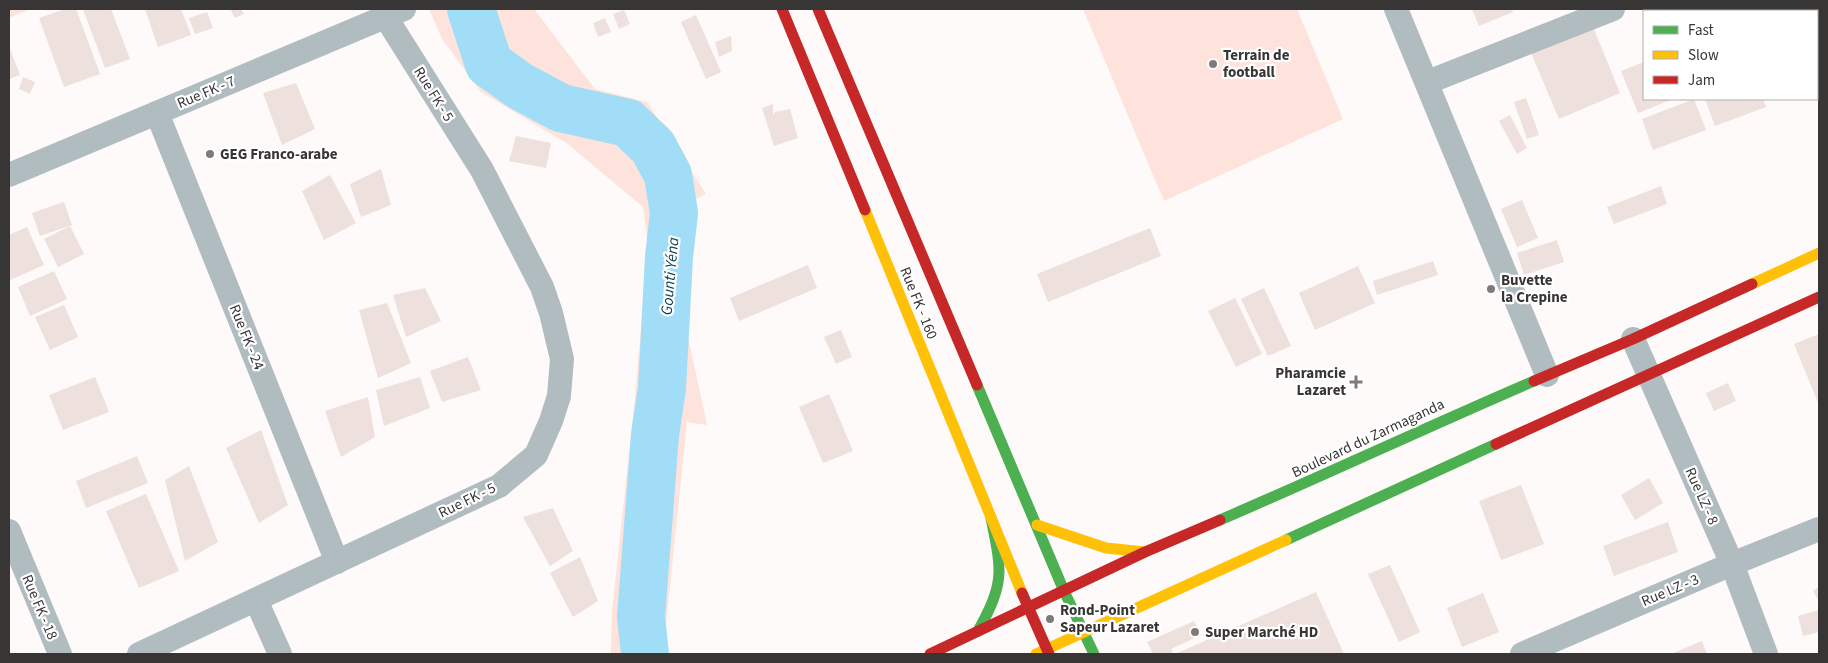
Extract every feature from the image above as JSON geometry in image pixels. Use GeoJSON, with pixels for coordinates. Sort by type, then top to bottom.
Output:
{"type":"FeatureCollection","features":[{"type":"Feature","properties":{"kind":"main road","name":"Rue FK - 160"},"geometry":{"type":"LineString","coordinates":[[782,9],[1028,608],[1048,652]]}},
{"type":"Feature","properties":{"kind":"main road","name":"Rue FK - 160"},"geometry":{"type":"LineString","coordinates":[[818,9],[1064,590],[1094,654]]}},
{"type":"Feature","properties":{"kind":"main road","name":"Boulevard du Zarmaganda"},"geometry":{"type":"LineString","coordinates":[[930,654],[1145,552],[1309,482],[1461,412],[1633,339],[1819,253]]}},
{"type":"Feature","properties":{"kind":"main road"},"geometry":{"type":"LineString","coordinates":[[1036,654],[1048,652],[1406,484],[1649,376],[1819,297]]}},
{"type":"Feature","properties":{"kind":"main road"},"geometry":{"type":"LineString","coordinates":[[978,631],[998,588],[999,564],[991,518]]}},
{"type":"Feature","properties":{"kind":"main road"},"geometry":{"type":"LineString","coordinates":[[1037,525],[1106,548],[1145,552]]}},
{"type":"Feature","properties":{"kind":"street"},"geometry":{"type":"LineString","coordinates":[[1396,9],[1428,82],[1547,375]]}},
{"type":"Feature","properties":{"kind":"street"},"geometry":{"type":"LineString","coordinates":[[1428,82],[1613,9]]}},
{"type":"Feature","properties":{"kind":"street","name":"Rue FK - 7"},"geometry":{"type":"LineString","coordinates":[[9,175],[395,13]]}},
{"type":"Feature","properties":{"kind":"street","name":"Rue FK - 5"},"geometry":{"type":"LineString","coordinates":[[140,654],[499,486],[536,455],[551,421],[560,396],[562,359],[551,313],[542,288],[482,170],[395,13]]}},
{"type":"Feature","properties":{"kind":"street","name":"Rue FK - 24"},"geometry":{"type":"LineString","coordinates":[[157,113],[337,562]]}},
{"type":"Feature","properties":{"kind":"street","name":"Rue LZ - 8"},"geometry":{"type":"LineString","coordinates":[[1633,339],[1732,564],[1766,654]]}},
{"type":"Feature","properties":{"kind":"street","name":"Rue LZ - 3"},"geometry":{"type":"LineString","coordinates":[[1522,654],[1819,529]]}},
{"type":"Feature","properties":{"kind":"street","name":"Rue FK - 18"},"geometry":{"type":"LineString","coordinates":[[9,531],[60,654]]}},
{"type":"Feature","properties":{"kind":"street"},"geometry":{"type":"LineString","coordinates":[[256,600],[280,654]]}},
{"type":"Feature","properties":{"kind":"shaded area"},"geometry":{"type":"Polygon","coordinates":[[[9,9],[31,9],[9,18],[9,9]]]}},
{"type":"Feature","properties":{"kind":"shaded area"},"geometry":{"type":"Polygon","coordinates":[[[429,9],[534,9],[595,89],[647,102],[706,194],[662,216],[707,425],[687,422],[663,654],[611,654],[612,611],[635,398],[648,246],[643,207],[568,144],[481,92],[442,39],[429,9]]]}},
{"type":"Feature","properties":{"kind":"shaded area","name":"Terrain de football"},"geometry":{"type":"Polygon","coordinates":[[[1083,9],[1297,9],[1343,119],[1164,201],[1083,9]]]}},
{"type":"Feature","properties":{"kind":"building"},"geometry":{"type":"Polygon","coordinates":[[[65,9],[76,9],[100,74],[64,87],[39,18],[65,9]]]}},
{"type":"Feature","properties":{"kind":"building"},"geometry":{"type":"Polygon","coordinates":[[[83,9],[111,9],[130,59],[105,68],[83,9]]]}},
{"type":"Feature","properties":{"kind":"building"},"geometry":{"type":"Polygon","coordinates":[[[145,9],[181,9],[191,35],[158,47],[145,9]]]}},
{"type":"Feature","properties":{"kind":"building"},"geometry":{"type":"Polygon","coordinates":[[[230,9],[241,9],[244,14],[235,18],[230,9]]]}},
{"type":"Feature","properties":{"kind":"building"},"geometry":{"type":"Polygon","coordinates":[[[1472,9],[1512,9],[1513,12],[1479,26],[1472,9]]]}},
{"type":"Feature","properties":{"kind":"building"},"geometry":{"type":"Polygon","coordinates":[[[624,10],[630,24],[619,29],[613,14],[624,10]]]}},
{"type":"Feature","properties":{"kind":"building"},"geometry":{"type":"Polygon","coordinates":[[[207,12],[213,28],[195,34],[189,18],[207,12]]]}},
{"type":"Feature","properties":{"kind":"building"},"geometry":{"type":"Polygon","coordinates":[[[696,15],[721,72],[706,79],[681,22],[696,15]]]}},
{"type":"Feature","properties":{"kind":"building"},"geometry":{"type":"Polygon","coordinates":[[[605,18],[611,32],[598,37],[593,23],[605,18]]]}},
{"type":"Feature","properties":{"kind":"building"},"geometry":{"type":"Polygon","coordinates":[[[1593,27],[1620,93],[1559,119],[1531,53],[1593,27]]]}},
{"type":"Feature","properties":{"kind":"building"},"geometry":{"type":"Polygon","coordinates":[[[731,36],[732,51],[719,57],[715,42],[731,36]]]}},
{"type":"Feature","properties":{"kind":"building"},"geometry":{"type":"Polygon","coordinates":[[[9,46],[20,75],[9,79],[9,46]]]}},
{"type":"Feature","properties":{"kind":"building"},"geometry":{"type":"Polygon","coordinates":[[[1643,62],[1643,100],[1670,100],[1638,113],[1621,71],[1643,62]]]}},
{"type":"Feature","properties":{"kind":"building"},"geometry":{"type":"Polygon","coordinates":[[[23,77],[35,82],[30,94],[19,89],[23,77]]]}},
{"type":"Feature","properties":{"kind":"building"},"geometry":{"type":"Polygon","coordinates":[[[296,83],[315,129],[282,145],[263,93],[296,83]]]}},
{"type":"Feature","properties":{"kind":"building"},"geometry":{"type":"Polygon","coordinates":[[[1526,98],[1539,135],[1527,139],[1514,102],[1526,98]]]}},
{"type":"Feature","properties":{"kind":"building"},"geometry":{"type":"Polygon","coordinates":[[[1694,100],[1706,130],[1653,150],[1642,119],[1694,100]]]}},
{"type":"Feature","properties":{"kind":"building"},"geometry":{"type":"Polygon","coordinates":[[[1705,100],[1763,100],[1766,107],[1715,126],[1705,100]]]}},
{"type":"Feature","properties":{"kind":"building"},"geometry":{"type":"Polygon","coordinates":[[[773,104],[773,115],[775,112],[790,109],[798,138],[774,146],[762,108],[773,104]]]}},
{"type":"Feature","properties":{"kind":"building"},"geometry":{"type":"Polygon","coordinates":[[[1510,115],[1527,148],[1517,154],[1499,121],[1510,115]]]}},
{"type":"Feature","properties":{"kind":"building"},"geometry":{"type":"Polygon","coordinates":[[[516,136],[551,143],[546,168],[509,161],[516,136]]]}},
{"type":"Feature","properties":{"kind":"building"},"geometry":{"type":"Polygon","coordinates":[[[381,169],[391,205],[361,217],[350,184],[381,169]]]}},
{"type":"Feature","properties":{"kind":"building"},"geometry":{"type":"Polygon","coordinates":[[[330,175],[356,223],[324,240],[302,191],[330,175]]]}},
{"type":"Feature","properties":{"kind":"building"},"geometry":{"type":"Polygon","coordinates":[[[1661,186],[1667,204],[1614,224],[1607,207],[1661,186]]]}},
{"type":"Feature","properties":{"kind":"building"},"geometry":{"type":"Polygon","coordinates":[[[1522,200],[1538,238],[1517,247],[1501,209],[1522,200]]]}},
{"type":"Feature","properties":{"kind":"building"},"geometry":{"type":"Polygon","coordinates":[[[64,202],[72,225],[40,236],[32,213],[64,202]]]}},
{"type":"Feature","properties":{"kind":"building"},"geometry":{"type":"Polygon","coordinates":[[[70,226],[84,254],[58,267],[44,239],[70,226]]]}},
{"type":"Feature","properties":{"kind":"building"},"geometry":{"type":"Polygon","coordinates":[[[27,227],[44,265],[10,280],[9,235],[27,227]]]}},
{"type":"Feature","properties":{"kind":"building"},"geometry":{"type":"Polygon","coordinates":[[[1150,228],[1161,256],[1048,302],[1037,274],[1150,228]]]}},
{"type":"Feature","properties":{"kind":"building"},"geometry":{"type":"Polygon","coordinates":[[[1557,240],[1564,262],[1524,275],[1517,253],[1557,240]]]}},
{"type":"Feature","properties":{"kind":"building"},"geometry":{"type":"Polygon","coordinates":[[[1433,261],[1438,275],[1377,295],[1373,281],[1433,261]]]}},
{"type":"Feature","properties":{"kind":"building"},"geometry":{"type":"Polygon","coordinates":[[[808,265],[817,288],[739,321],[730,298],[808,265]]]}},
{"type":"Feature","properties":{"kind":"building"},"geometry":{"type":"Polygon","coordinates":[[[1358,266],[1375,303],[1315,330],[1299,293],[1358,266]]]}},
{"type":"Feature","properties":{"kind":"building"},"geometry":{"type":"Polygon","coordinates":[[[54,271],[67,299],[30,316],[18,287],[54,271]]]}},
{"type":"Feature","properties":{"kind":"building"},"geometry":{"type":"Polygon","coordinates":[[[425,288],[441,321],[406,337],[393,295],[425,288]]]}},
{"type":"Feature","properties":{"kind":"building"},"geometry":{"type":"Polygon","coordinates":[[[1264,288],[1291,346],[1268,356],[1241,299],[1264,288]]]}},
{"type":"Feature","properties":{"kind":"building"},"geometry":{"type":"Polygon","coordinates":[[[1235,298],[1262,354],[1236,367],[1208,311],[1235,298]]]}},
{"type":"Feature","properties":{"kind":"building"},"geometry":{"type":"Polygon","coordinates":[[[387,303],[411,363],[378,378],[359,310],[387,303]]]}},
{"type":"Feature","properties":{"kind":"building"},"geometry":{"type":"Polygon","coordinates":[[[64,305],[78,337],[50,350],[35,317],[64,305]]]}},
{"type":"Feature","properties":{"kind":"building"},"geometry":{"type":"Polygon","coordinates":[[[841,330],[852,357],[836,364],[824,337],[841,330]]]}},
{"type":"Feature","properties":{"kind":"building"},"geometry":{"type":"Polygon","coordinates":[[[1819,334],[1819,405],[1794,344],[1819,334]]]}},
{"type":"Feature","properties":{"kind":"building"},"geometry":{"type":"Polygon","coordinates":[[[468,357],[481,390],[442,402],[430,371],[468,357]]]}},
{"type":"Feature","properties":{"kind":"building"},"geometry":{"type":"Polygon","coordinates":[[[95,377],[109,412],[63,430],[49,395],[95,377]]]}},
{"type":"Feature","properties":{"kind":"building"},"geometry":{"type":"Polygon","coordinates":[[[420,377],[430,408],[384,426],[376,390],[420,377]]]}},
{"type":"Feature","properties":{"kind":"building"},"geometry":{"type":"Polygon","coordinates":[[[1728,383],[1736,401],[1714,411],[1706,393],[1728,383]]]}},
{"type":"Feature","properties":{"kind":"building"},"geometry":{"type":"Polygon","coordinates":[[[829,394],[853,451],[823,463],[799,407],[829,394]]]}},
{"type":"Feature","properties":{"kind":"building"},"geometry":{"type":"Polygon","coordinates":[[[368,397],[375,437],[341,457],[325,411],[368,397]]]}},
{"type":"Feature","properties":{"kind":"building"},"geometry":{"type":"Polygon","coordinates":[[[261,430],[288,505],[259,523],[226,448],[261,430]]]}},
{"type":"Feature","properties":{"kind":"building"},"geometry":{"type":"Polygon","coordinates":[[[137,456],[148,483],[86,508],[76,481],[137,456]]]}},
{"type":"Feature","properties":{"kind":"building"},"geometry":{"type":"Polygon","coordinates":[[[189,466],[218,542],[185,561],[165,480],[189,466]]]}},
{"type":"Feature","properties":{"kind":"building"},"geometry":{"type":"Polygon","coordinates":[[[1649,478],[1663,503],[1635,520],[1621,495],[1649,478]]]}},
{"type":"Feature","properties":{"kind":"building"},"geometry":{"type":"Polygon","coordinates":[[[1521,485],[1544,544],[1501,560],[1479,501],[1521,485]]]}},
{"type":"Feature","properties":{"kind":"building"},"geometry":{"type":"Polygon","coordinates":[[[146,494],[179,571],[139,588],[106,511],[146,494]]]}},
{"type":"Feature","properties":{"kind":"building"},"geometry":{"type":"Polygon","coordinates":[[[553,508],[573,551],[550,566],[523,517],[553,508]]]}},
{"type":"Feature","properties":{"kind":"building"},"geometry":{"type":"Polygon","coordinates":[[[1668,522],[1678,552],[1614,576],[1603,546],[1668,522]]]}},
{"type":"Feature","properties":{"kind":"building"},"geometry":{"type":"Polygon","coordinates":[[[580,557],[598,601],[573,617],[550,573],[580,557]]]}},
{"type":"Feature","properties":{"kind":"building"},"geometry":{"type":"Polygon","coordinates":[[[1390,565],[1420,632],[1399,642],[1368,574],[1390,565]]]}},
{"type":"Feature","properties":{"kind":"building"},"geometry":{"type":"Polygon","coordinates":[[[1819,587],[1819,600],[1818,600],[1813,591],[1819,587]]]}},
{"type":"Feature","properties":{"kind":"building"},"geometry":{"type":"Polygon","coordinates":[[[1316,592],[1344,654],[1175,654],[1316,592]]]}},
{"type":"Feature","properties":{"kind":"building"},"geometry":{"type":"Polygon","coordinates":[[[1483,593],[1499,632],[1462,647],[1447,608],[1483,593]]]}},
{"type":"Feature","properties":{"kind":"building"},"geometry":{"type":"Polygon","coordinates":[[[1819,610],[1819,632],[1803,636],[1798,616],[1819,610]]]}},
{"type":"Feature","properties":{"kind":"building"},"geometry":{"type":"Polygon","coordinates":[[[1194,621],[1201,635],[1171,649],[1173,654],[1153,654],[1147,642],[1194,621]]]}},
{"type":"Feature","properties":{"kind":"building"},"geometry":{"type":"Polygon","coordinates":[[[1702,641],[1707,654],[1671,654],[1702,641]]]}},
{"type":"Feature","properties":{"kind":"waterway","name":"Gounti Yéna"},"geometry":{"type":"LineString","coordinates":[[471,9],[489,64],[520,86],[561,108],[628,123],[653,147],[668,175],[674,213],[669,257],[662,388],[655,435],[641,617],[645,654]]}},
{"type":"Feature","properties":{"kind":"traffic: fast"},"geometry":{"type":"LineString","coordinates":[[1220,520],[1534,381]]}},
{"type":"Feature","properties":{"kind":"traffic: fast"},"geometry":{"type":"LineString","coordinates":[[977,385],[1064,591],[1094,654]]}},
{"type":"Feature","properties":{"kind":"traffic: fast"},"geometry":{"type":"LineString","coordinates":[[1286,540],[1496,444]]}},
{"type":"Feature","properties":{"kind":"traffic: fast"},"geometry":{"type":"LineString","coordinates":[[978,631],[993,600],[999,576],[999,565],[991,518]]}},
{"type":"Feature","properties":{"kind":"traffic: slow"},"geometry":{"type":"LineString","coordinates":[[865,210],[1022,593]]}},
{"type":"Feature","properties":{"kind":"traffic: slow"},"geometry":{"type":"LineString","coordinates":[[1752,284],[1819,253]]}},
{"type":"Feature","properties":{"kind":"traffic: slow"},"geometry":{"type":"LineString","coordinates":[[1037,525],[1106,548],[1145,552]]}},
{"type":"Feature","properties":{"kind":"traffic: slow"},"geometry":{"type":"LineString","coordinates":[[1036,654],[1286,540]]}},
{"type":"Feature","properties":{"kind":"traffic: jam"},"geometry":{"type":"LineString","coordinates":[[782,9],[865,210]]}},
{"type":"Feature","properties":{"kind":"traffic: jam"},"geometry":{"type":"LineString","coordinates":[[818,9],[977,385]]}},
{"type":"Feature","properties":{"kind":"traffic: jam"},"geometry":{"type":"LineString","coordinates":[[1534,381],[1633,339],[1752,284]]}},
{"type":"Feature","properties":{"kind":"traffic: jam"},"geometry":{"type":"LineString","coordinates":[[1496,444],[1819,297]]}},
{"type":"Feature","properties":{"kind":"traffic: jam"},"geometry":{"type":"LineString","coordinates":[[930,654],[1145,552],[1220,520]]}},
{"type":"Feature","properties":{"kind":"traffic: jam"},"geometry":{"type":"LineString","coordinates":[[1022,593],[1049,654]]}},
{"type":"Feature","properties":{"kind":"place","name":"Terrain de football"},"geometry":{"type":"Point","coordinates":[1213,64]}},
{"type":"Feature","properties":{"kind":"place","name":"GEG Franco-arabe"},"geometry":{"type":"Point","coordinates":[210,154]}},
{"type":"Feature","properties":{"kind":"place","name":"Buvette la Crepine"},"geometry":{"type":"Point","coordinates":[1491,289]}},
{"type":"Feature","properties":{"kind":"place","name":"Pharamcie Lazaret"},"geometry":{"type":"Point","coordinates":[1356,382]}},
{"type":"Feature","properties":{"kind":"place","name":"Rond-Point Sapeur Lazaret"},"geometry":{"type":"Point","coordinates":[1050,619]}},
{"type":"Feature","properties":{"kind":"place","name":"Super Marché HD"},"geometry":{"type":"Point","coordinates":[1195,632]}}]}
